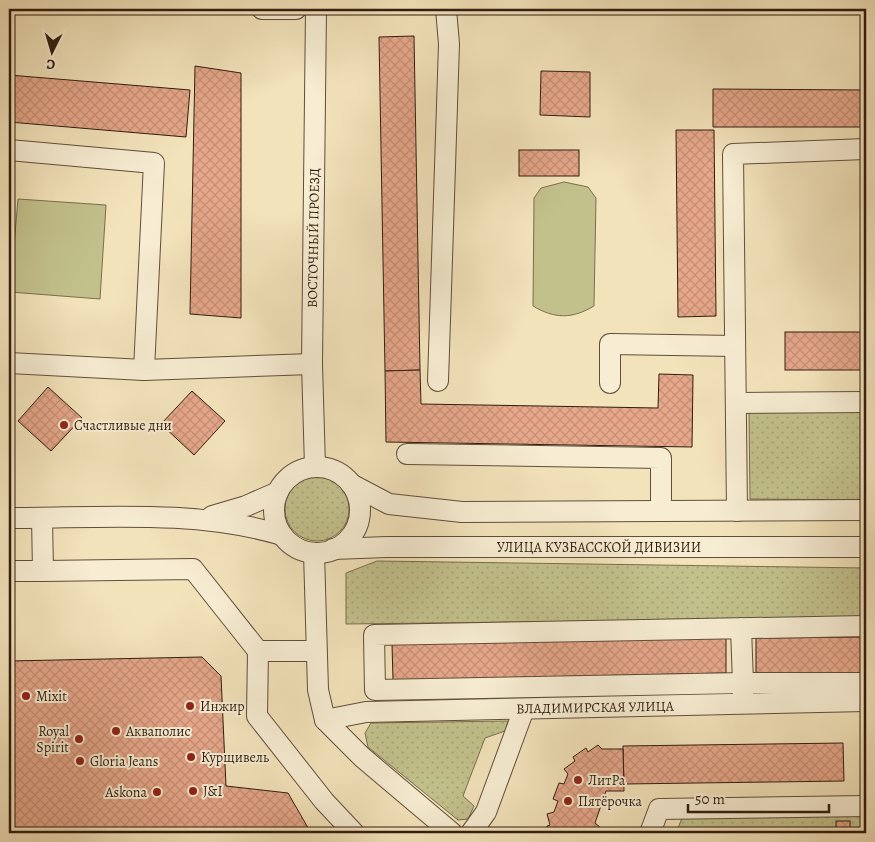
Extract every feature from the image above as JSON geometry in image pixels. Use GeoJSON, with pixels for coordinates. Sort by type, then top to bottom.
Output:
{"type":"FeatureCollection","features":[{"type":"Feature","properties":{"kind":"street"},"geometry":{"type":"LineString","coordinates":[[262,9],[296,9]]}},
{"type":"Feature","properties":{"kind":"street","name":"ВОСТОЧНЫЙ ПРОЕЗД"},"geometry":{"type":"LineString","coordinates":[[315,467],[312,364],[316,9]]}},
{"type":"Feature","properties":{"kind":"street"},"geometry":{"type":"LineString","coordinates":[[438,381],[449,44],[446,9]]}},
{"type":"Feature","properties":{"kind":"street"},"geometry":{"type":"LineString","coordinates":[[738,511],[738,403],[733,154],[866,149]]}},
{"type":"Feature","properties":{"kind":"street"},"geometry":{"type":"LineString","coordinates":[[9,150],[154,163],[144,370]]}},
{"type":"Feature","properties":{"kind":"street"},"geometry":{"type":"LineString","coordinates":[[610,383],[610,344],[736,346]]}},
{"type":"Feature","properties":{"kind":"street"},"geometry":{"type":"LineString","coordinates":[[9,362],[144,370],[312,364]]}},
{"type":"Feature","properties":{"kind":"street"},"geometry":{"type":"LineString","coordinates":[[738,403],[866,402]]}},
{"type":"Feature","properties":{"kind":"street"},"geometry":{"type":"LineString","coordinates":[[407,454],[661,458],[661,511]]}},
{"type":"Feature","properties":{"kind":"street"},"geometry":{"type":"LineString","coordinates":[[315,467],[328,469],[341,475],[351,484],[389,504],[462,512],[866,510]]}},
{"type":"Feature","properties":{"kind":"street","name":"УЛИЦА КУЗБАССКОЙ ДИВИЗИИ"},"geometry":{"type":"LineString","coordinates":[[203,519],[246,506],[278,492],[290,476],[302,470],[315,467]]}},
{"type":"Feature","properties":{"kind":"street"},"geometry":{"type":"LineString","coordinates":[[351,484],[357,496],[360,510],[358,524],[351,536],[323,551],[316,652],[318,690],[325,720],[362,757],[449,832]]}},
{"type":"Feature","properties":{"kind":"street"},"geometry":{"type":"LineString","coordinates":[[278,492],[274,512],[276,524],[282,535]]}},
{"type":"Feature","properties":{"kind":"street","name":"УЛИЦА КУЗБАССКОЙ ДИВИЗИИ"},"geometry":{"type":"LineString","coordinates":[[9,518],[203,519],[245,525],[282,535],[291,544],[323,551],[387,547],[866,547]]}},
{"type":"Feature","properties":{"kind":"street"},"geometry":{"type":"LineString","coordinates":[[42,518],[43,570]]}},
{"type":"Feature","properties":{"kind":"street"},"geometry":{"type":"LineString","coordinates":[[9,571],[193,569],[258,651],[257,716],[324,801],[354,833]]}},
{"type":"Feature","properties":{"kind":"street"},"geometry":{"type":"LineString","coordinates":[[866,626],[374,635],[375,690],[866,682]]}},
{"type":"Feature","properties":{"kind":"street"},"geometry":{"type":"LineString","coordinates":[[741,628],[744,704]]}},
{"type":"Feature","properties":{"kind":"street"},"geometry":{"type":"LineString","coordinates":[[258,651],[316,652]]}},
{"type":"Feature","properties":{"kind":"street","name":"ВЛАДИМИРСКАЯ УЛИЦА"},"geometry":{"type":"LineString","coordinates":[[325,720],[366,712],[866,702]]}},
{"type":"Feature","properties":{"kind":"street"},"geometry":{"type":"LineString","coordinates":[[471,833],[486,812],[524,708]]}},
{"type":"Feature","properties":{"kind":"street"},"geometry":{"type":"LineString","coordinates":[[650,833],[659,809],[866,806]]}},
{"type":"Feature","properties":{"kind":"shaded area"},"geometry":{"type":"Polygon","coordinates":[[[564,182],[588,187],[596,198],[594,306],[578,313],[564,316],[549,313],[533,306],[534,198],[541,188],[564,182]]]}},
{"type":"Feature","properties":{"kind":"shaded area"},"geometry":{"type":"Polygon","coordinates":[[[18,199],[106,205],[100,299],[10,292],[18,199]]]}},
{"type":"Feature","properties":{"kind":"shaded area"},"geometry":{"type":"Polygon","coordinates":[[[749,411],[866,411],[866,500],[750,499],[749,411]]]}},
{"type":"Feature","properties":{"kind":"shaded area"},"geometry":{"type":"Polygon","coordinates":[[[317,477],[335,483],[343,491],[349,509],[343,527],[335,535],[317,541],[299,535],[291,527],[285,509],[291,491],[299,483],[317,477]]]}},
{"type":"Feature","properties":{"kind":"shaded area"},"geometry":{"type":"Polygon","coordinates":[[[377,561],[866,568],[866,618],[346,624],[346,573],[377,561]]]}},
{"type":"Feature","properties":{"kind":"shaded area"},"geometry":{"type":"Polygon","coordinates":[[[508,721],[505,731],[485,738],[463,796],[474,806],[468,819],[458,820],[368,747],[365,733],[371,723],[508,721]]]}},
{"type":"Feature","properties":{"kind":"shaded area"},"geometry":{"type":"Polygon","coordinates":[[[866,816],[866,833],[676,833],[682,818],[866,816]]]}},
{"type":"Feature","properties":{"kind":"building"},"geometry":{"type":"Polygon","coordinates":[[[414,36],[420,370],[385,371],[379,37],[414,36]]]}},
{"type":"Feature","properties":{"kind":"building"},"geometry":{"type":"Polygon","coordinates":[[[195,66],[241,73],[241,318],[190,314],[195,66]]]}},
{"type":"Feature","properties":{"kind":"building"},"geometry":{"type":"Polygon","coordinates":[[[541,71],[590,72],[590,117],[540,115],[541,71]]]}},
{"type":"Feature","properties":{"kind":"building"},"geometry":{"type":"Polygon","coordinates":[[[9,75],[190,90],[186,137],[9,122],[9,75]]]}},
{"type":"Feature","properties":{"kind":"building"},"geometry":{"type":"Polygon","coordinates":[[[713,89],[866,90],[866,127],[713,127],[713,89]]]}},
{"type":"Feature","properties":{"kind":"building"},"geometry":{"type":"Polygon","coordinates":[[[676,130],[714,130],[716,316],[678,317],[676,130]]]}},
{"type":"Feature","properties":{"kind":"building"},"geometry":{"type":"Polygon","coordinates":[[[519,150],[579,150],[579,176],[519,176],[519,150]]]}},
{"type":"Feature","properties":{"kind":"building"},"geometry":{"type":"Polygon","coordinates":[[[785,332],[866,332],[866,370],[785,370],[785,332]]]}},
{"type":"Feature","properties":{"kind":"building"},"geometry":{"type":"Polygon","coordinates":[[[420,370],[421,404],[658,408],[659,374],[693,375],[692,447],[386,442],[385,371],[420,370]]]}},
{"type":"Feature","properties":{"kind":"building"},"geometry":{"type":"Polygon","coordinates":[[[48,387],[82,418],[51,451],[18,421],[48,387]]]}},
{"type":"Feature","properties":{"kind":"building"},"geometry":{"type":"Polygon","coordinates":[[[192,391],[225,421],[194,455],[161,424],[192,391]]]}},
{"type":"Feature","properties":{"kind":"building"},"geometry":{"type":"Polygon","coordinates":[[[726,637],[726,673],[393,680],[392,644],[726,637]]]}},
{"type":"Feature","properties":{"kind":"building"},"geometry":{"type":"Polygon","coordinates":[[[866,637],[866,674],[756,675],[756,638],[866,637]]]}},
{"type":"Feature","properties":{"kind":"building","name":"Акваполис"},"geometry":{"type":"Polygon","coordinates":[[[202,657],[221,676],[226,786],[288,793],[311,833],[9,833],[9,661],[202,657]]]}},
{"type":"Feature","properties":{"kind":"building"},"geometry":{"type":"Polygon","coordinates":[[[843,743],[844,781],[624,784],[623,746],[843,743]]]}},
{"type":"Feature","properties":{"kind":"building"},"geometry":{"type":"Polygon","coordinates":[[[598,745],[602,749],[623,749],[624,791],[606,791],[595,823],[607,833],[549,833],[547,826],[550,825],[547,814],[554,812],[558,801],[553,799],[559,783],[564,784],[568,774],[564,769],[575,761],[573,757],[586,748],[588,752],[598,745]]]}},
{"type":"Feature","properties":{"kind":"building"},"geometry":{"type":"Polygon","coordinates":[[[836,821],[850,821],[850,833],[836,833],[836,821]]]}},
{"type":"Feature","properties":{"kind":"place","name":"Счастливые дни"},"geometry":{"type":"Point","coordinates":[64,425]}},
{"type":"Feature","properties":{"kind":"place","name":"Mixit"},"geometry":{"type":"Point","coordinates":[26,696]}},
{"type":"Feature","properties":{"kind":"place","name":"Инжир"},"geometry":{"type":"Point","coordinates":[190,706]}},
{"type":"Feature","properties":{"kind":"place","name":"Акваполис"},"geometry":{"type":"Point","coordinates":[116,731]}},
{"type":"Feature","properties":{"kind":"place","name":"Royal Spirit"},"geometry":{"type":"Point","coordinates":[79,739]}},
{"type":"Feature","properties":{"kind":"place","name":"Курщивель"},"geometry":{"type":"Point","coordinates":[191,757]}},
{"type":"Feature","properties":{"kind":"place","name":"Gloria Jeans"},"geometry":{"type":"Point","coordinates":[80,761]}},
{"type":"Feature","properties":{"kind":"place","name":"ЛитРа"},"geometry":{"type":"Point","coordinates":[578,780]}},
{"type":"Feature","properties":{"kind":"place","name":"J&I"},"geometry":{"type":"Point","coordinates":[193,791]}},
{"type":"Feature","properties":{"kind":"place","name":"Askona"},"geometry":{"type":"Point","coordinates":[157,792]}},
{"type":"Feature","properties":{"kind":"place","name":"Пятёрочка"},"geometry":{"type":"Point","coordinates":[568,801]}}]}
